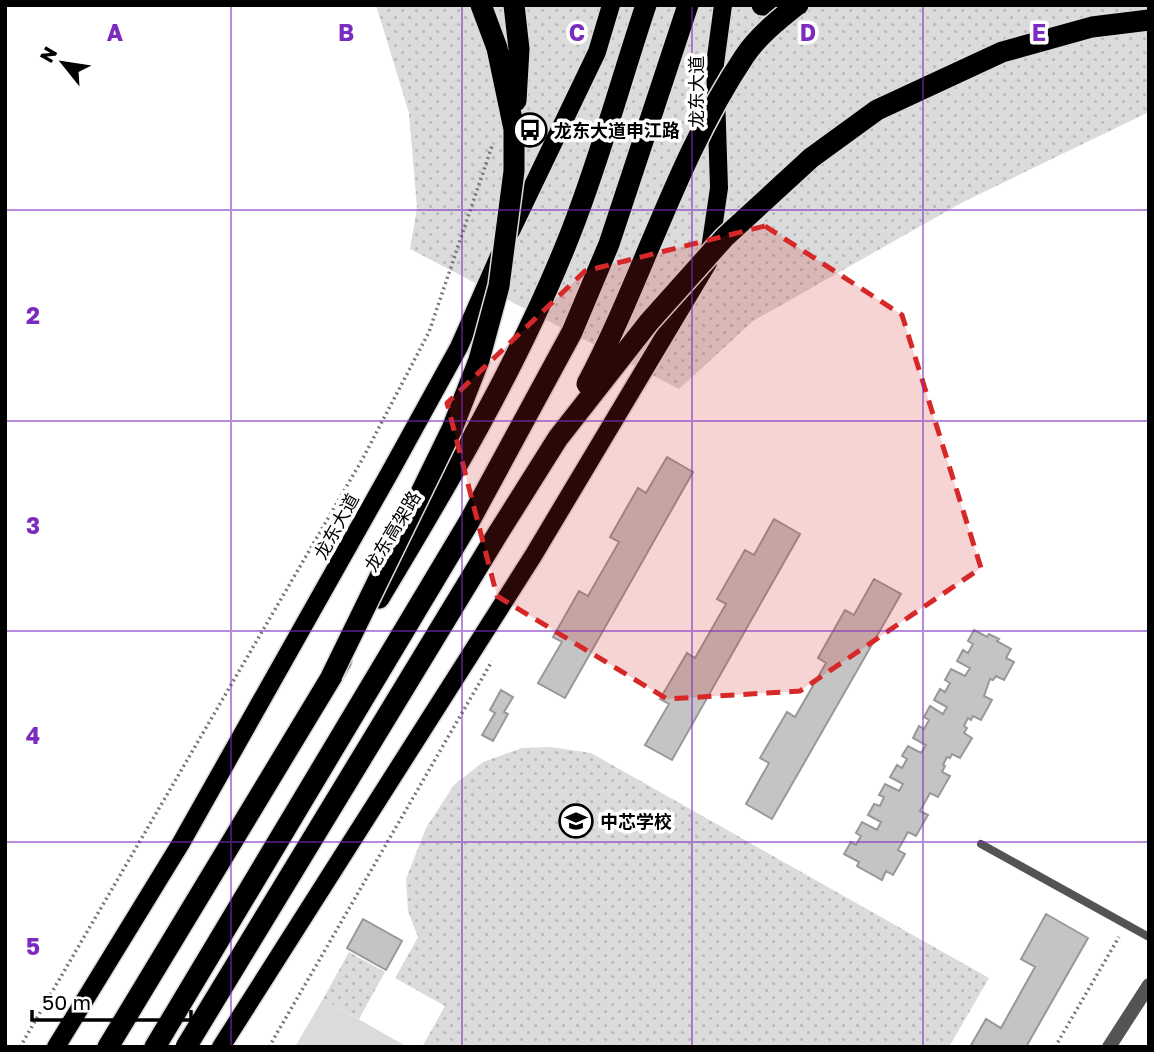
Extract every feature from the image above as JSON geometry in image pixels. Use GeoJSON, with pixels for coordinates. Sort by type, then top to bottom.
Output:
{"type":"FeatureCollection","features":[{"type":"Feature","properties":{"kind":"highway"},"geometry":{"type":"LineString","coordinates":[[481,5],[496,48],[514,129]]}},
{"type":"Feature","properties":{"kind":"highway"},"geometry":{"type":"LineString","coordinates":[[332,675],[452,429],[479,360],[499,286],[514,171],[519,49],[514,5]]}},
{"type":"Feature","properties":{"kind":"highway","name":"龙东高架路"},"geometry":{"type":"LineString","coordinates":[[108,1047],[436,502],[491,404],[536,313],[571,231],[646,5]]}},
{"type":"Feature","properties":{"kind":"highway"},"geometry":{"type":"LineString","coordinates":[[155,1047],[469,522],[572,332],[608,244],[688,5]]}},
{"type":"Feature","properties":{"kind":"highway"},"geometry":{"type":"LineString","coordinates":[[762,5],[797,5]]}},
{"type":"Feature","properties":{"kind":"highway"},"geometry":{"type":"LineString","coordinates":[[186,1047],[558,438],[611,339],[681,176],[745,55],[797,5]]}},
{"type":"Feature","properties":{"kind":"highway"},"geometry":{"type":"LineString","coordinates":[[558,438],[649,322],[725,237],[811,158],[877,110],[1002,52],[1091,27],[1149,20]]}},
{"type":"Feature","properties":{"kind":"main road","name":"龙东大道"},"geometry":{"type":"LineString","coordinates":[[56,1047],[181,843],[459,347],[526,196],[597,52],[611,5]]}},
{"type":"Feature","properties":{"kind":"main road","name":"龙东大道"},"geometry":{"type":"LineString","coordinates":[[221,1047],[533,556],[708,263],[719,188],[715,64],[723,5]]}},
{"type":"Feature","properties":{"kind":"street"},"geometry":{"type":"LineString","coordinates":[[1109,1047],[1149,985]]}},
{"type":"Feature","properties":{"kind":"lane"},"geometry":{"type":"LineString","coordinates":[[981,844],[1149,937]]}},
{"type":"Feature","properties":{"kind":"path"},"geometry":{"type":"LineString","coordinates":[[20,1047],[362,460],[429,332],[493,142]]}},
{"type":"Feature","properties":{"kind":"path"},"geometry":{"type":"LineString","coordinates":[[269,1047],[495,656]]}},
{"type":"Feature","properties":{"kind":"path"},"geometry":{"type":"LineString","coordinates":[[1055,1047],[1127,924]]}},
{"type":"Feature","properties":{"kind":"highlighted area"},"geometry":{"type":"Polygon","coordinates":[[[765,226],[902,315],[981,568],[800,691],[667,699],[497,596],[447,403],[585,271],[765,226]]]}},
{"type":"Feature","properties":{"kind":"shaded area"},"geometry":{"type":"Polygon","coordinates":[[[376,5],[1149,5],[1149,112],[963,202],[753,321],[679,389],[410,249],[417,208],[409,113],[376,5]]]}},
{"type":"Feature","properties":{"kind":"shaded area","name":"中芯学校"},"geometry":{"type":"Polygon","coordinates":[[[550,747],[591,753],[989,978],[949,1047],[422,1047],[445,1006],[395,978],[418,937],[408,911],[406,879],[426,828],[454,785],[483,762],[522,748],[550,747]]]}},
{"type":"Feature","properties":{"kind":"shaded area"},"geometry":{"type":"Polygon","coordinates":[[[349,952],[385,972],[359,1019],[323,999],[349,952]]]}},
{"type":"Feature","properties":{"kind":"shaded area"},"geometry":{"type":"Polygon","coordinates":[[[323,999],[404,1045],[404,1047],[295,1047],[323,999]]]}},
{"type":"Feature","properties":{"kind":"building"},"geometry":{"type":"Polygon","coordinates":[[[667,457],[693,472],[565,698],[538,683],[562,642],[553,637],[579,591],[588,596],[619,542],[610,537],[638,488],[646,493],[667,457]]]}},
{"type":"Feature","properties":{"kind":"building"},"geometry":{"type":"Polygon","coordinates":[[[774,519],[800,534],[672,760],[645,745],[669,704],[660,699],[687,653],[695,658],[726,604],[717,599],[745,550],[754,555],[774,519]]]}},
{"type":"Feature","properties":{"kind":"building"},"geometry":{"type":"Polygon","coordinates":[[[874,579],[901,594],[772,819],[746,804],[769,763],[760,758],[787,712],[795,717],[826,663],[818,658],[845,610],[854,615],[874,579]]]}},
{"type":"Feature","properties":{"kind":"building"},"geometry":{"type":"Polygon","coordinates":[[[974,630],[987,637],[989,634],[999,639],[997,641],[1011,649],[1006,658],[1014,662],[1004,680],[996,676],[993,680],[990,679],[984,696],[992,700],[981,720],[973,716],[971,720],[968,718],[964,726],[967,728],[964,733],[972,738],[960,758],[952,754],[950,758],[947,757],[942,772],[950,776],[938,797],[930,793],[920,811],[928,815],[916,836],[908,832],[898,850],[905,854],[893,875],[886,871],[882,880],[857,866],[859,862],[844,854],[851,842],[856,845],[861,836],[856,833],[862,822],[877,830],[881,822],[868,815],[874,804],[880,806],[884,797],[879,795],[885,784],[899,791],[903,784],[890,777],[897,765],[902,768],[907,759],[902,756],[908,746],[921,753],[926,745],[913,738],[919,726],[924,729],[929,720],[924,717],[930,706],[943,714],[947,707],[934,700],[940,689],[945,692],[950,683],[945,680],[951,669],[965,676],[970,668],[957,661],[963,650],[968,653],[973,644],[968,641],[974,630]]]}},
{"type":"Feature","properties":{"kind":"building"},"geometry":{"type":"Polygon","coordinates":[[[501,690],[513,697],[504,712],[508,714],[493,741],[482,735],[495,713],[490,710],[501,690]]]}},
{"type":"Feature","properties":{"kind":"building"},"geometry":{"type":"Polygon","coordinates":[[[1046,914],[1088,938],[1026,1047],[970,1047],[986,1019],[1001,1028],[1035,967],[1021,959],[1046,914]]]}},
{"type":"Feature","properties":{"kind":"building"},"geometry":{"type":"Polygon","coordinates":[[[363,919],[402,941],[386,970],[347,948],[363,919]]]}},
{"type":"Feature","properties":{"kind":"place","name":"龙东大道申江路"},"geometry":{"type":"Point","coordinates":[530,130]}},
{"type":"Feature","properties":{"kind":"place","name":"中芯学校"},"geometry":{"type":"Point","coordinates":[576,821]}}]}
